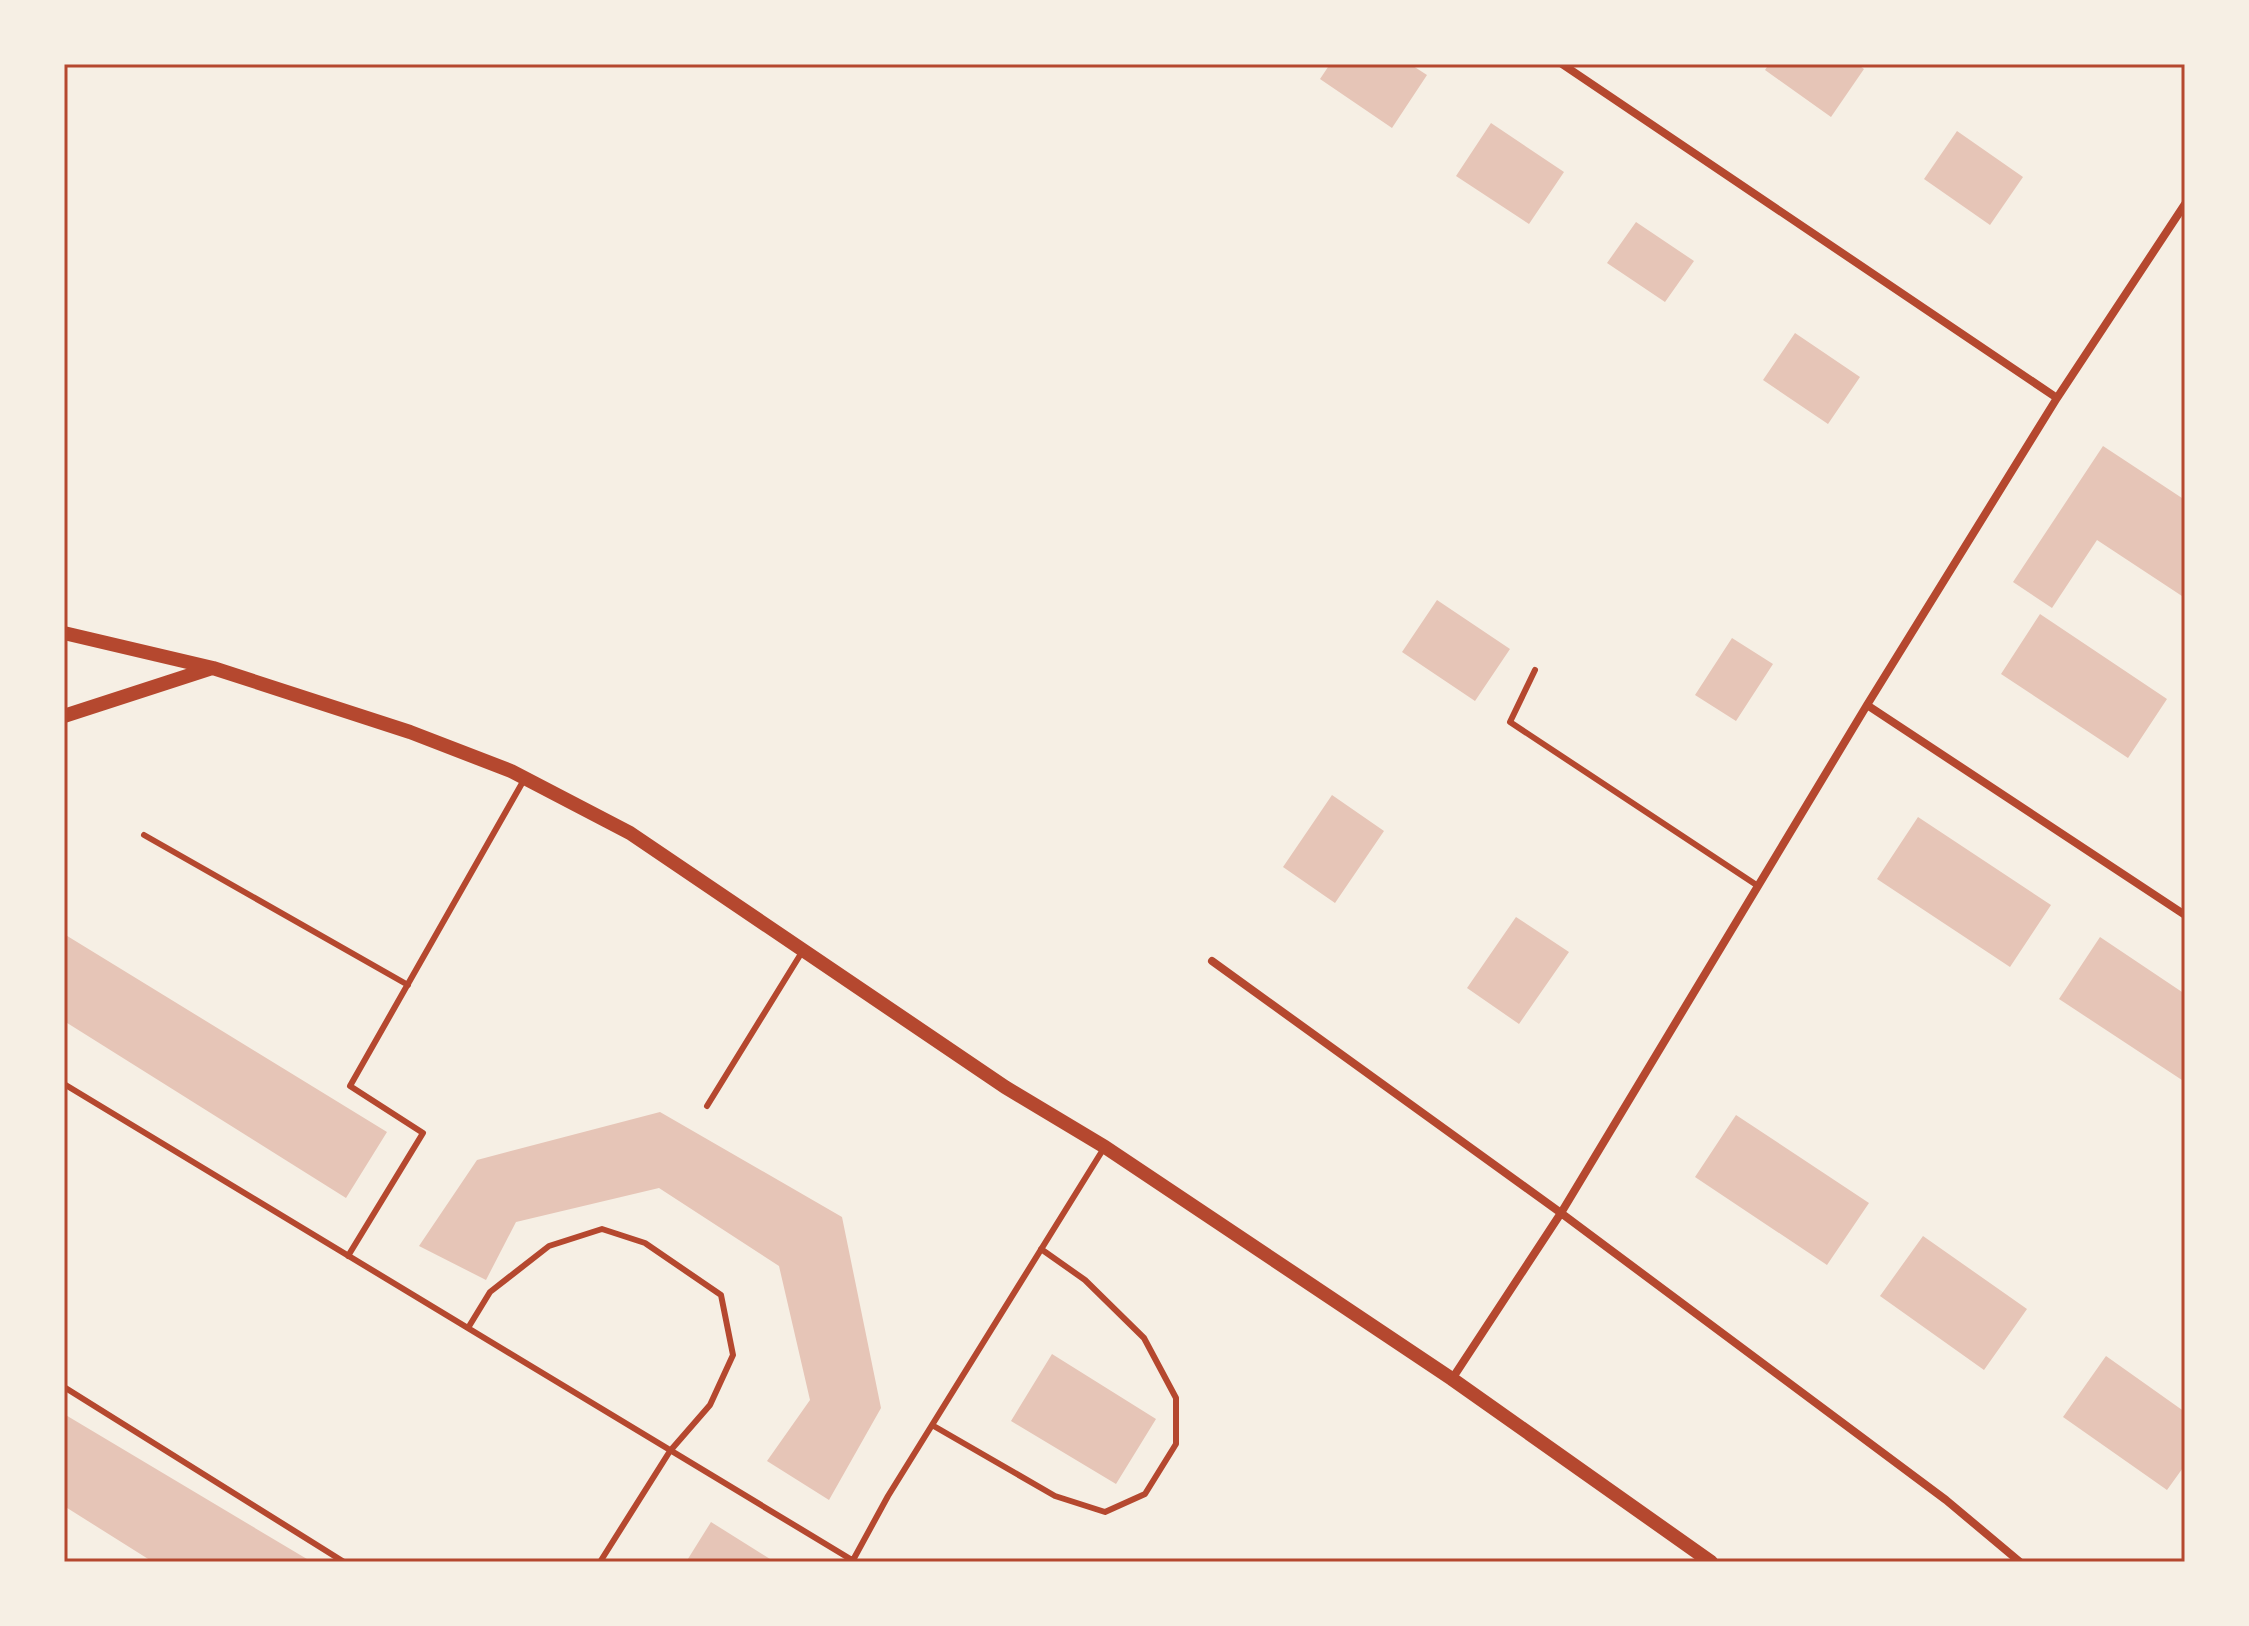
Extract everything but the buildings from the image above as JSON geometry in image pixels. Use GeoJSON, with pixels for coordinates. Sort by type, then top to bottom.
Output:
{"type":"FeatureCollection","features":[{"type":"Feature","properties":{"kind":"street"},"geometry":{"type":"LineString","coordinates":[[1562,64],[2057,398]]}},
{"type":"Feature","properties":{"kind":"street"},"geometry":{"type":"LineString","coordinates":[[1452,1379],[1561,1213],[1867,705],[2057,398],[2185,204]]}},
{"type":"Feature","properties":{"kind":"street"},"geometry":{"type":"LineString","coordinates":[[64,633],[213,668],[410,732],[525,778],[630,833],[1005,1087],[1105,1147],[1452,1379],[1711,1562]]}},
{"type":"Feature","properties":{"kind":"street"},"geometry":{"type":"LineString","coordinates":[[64,716],[213,668]]}},
{"type":"Feature","properties":{"kind":"street"},"geometry":{"type":"LineString","coordinates":[[1867,705],[2185,915]]}},
{"type":"Feature","properties":{"kind":"street"},"geometry":{"type":"LineString","coordinates":[[1212,961],[1561,1213],[1946,1500],[2020,1562]]}},
{"type":"Feature","properties":{"kind":"lane"},"geometry":{"type":"LineString","coordinates":[[1535,670],[1510,722],[1758,886]]}},
{"type":"Feature","properties":{"kind":"lane"},"geometry":{"type":"LineString","coordinates":[[348,1256],[423,1133],[350,1086],[525,778]]}},
{"type":"Feature","properties":{"kind":"lane"},"geometry":{"type":"LineString","coordinates":[[144,835],[408,985]]}},
{"type":"Feature","properties":{"kind":"lane"},"geometry":{"type":"LineString","coordinates":[[707,1106],[804,949]]}},
{"type":"Feature","properties":{"kind":"lane"},"geometry":{"type":"LineString","coordinates":[[64,1084],[852,1561],[932,1425],[1105,1147]]}},
{"type":"Feature","properties":{"kind":"lane"},"geometry":{"type":"LineString","coordinates":[[468,1328],[490,1292],[549,1246],[602,1229],[645,1243],[721,1295],[733,1355],[710,1405],[670,1451],[600,1562]]}},
{"type":"Feature","properties":{"kind":"lane"},"geometry":{"type":"LineString","coordinates":[[932,1425],[1055,1496],[1105,1512],[1145,1494],[1176,1444],[1176,1398],[1144,1338],[1085,1280],[1041,1249]]}},
{"type":"Feature","properties":{"kind":"lane"},"geometry":{"type":"LineString","coordinates":[[64,1387],[344,1562]]}}]}
